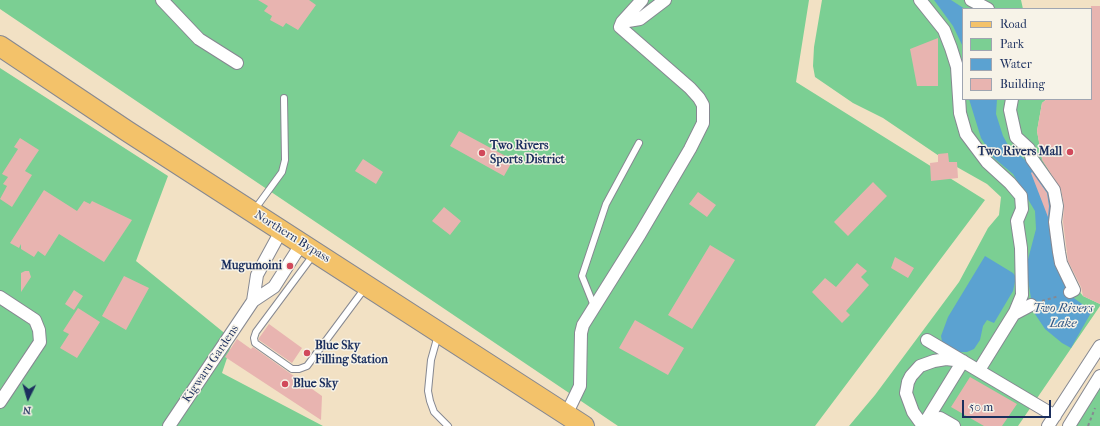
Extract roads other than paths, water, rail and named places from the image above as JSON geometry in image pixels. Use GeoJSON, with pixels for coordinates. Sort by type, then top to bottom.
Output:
{"type":"FeatureCollection","features":[{"type":"Feature","properties":{"kind":"main road","name":"Northern Bypass"},"geometry":{"type":"LineString","coordinates":[[0,46],[584,426]]}},
{"type":"Feature","properties":{"kind":"street"},"geometry":{"type":"LineString","coordinates":[[162,0],[200,39],[237,63]]}},
{"type":"Feature","properties":{"kind":"street"},"geometry":{"type":"LineString","coordinates":[[566,415],[580,386],[581,333],[587,316],[690,149],[703,123],[703,105],[699,98],[690,88],[622,30],[619,25],[642,0]]}},
{"type":"Feature","properties":{"kind":"street"},"geometry":{"type":"LineString","coordinates":[[622,22],[640,19],[665,0]]}},
{"type":"Feature","properties":{"kind":"street"},"geometry":{"type":"LineString","coordinates":[[920,0],[944,30],[951,48],[957,67],[960,114],[966,134],[986,162],[1010,183],[1021,196],[1022,209],[1017,221],[1021,248],[1022,295],[1014,314],[979,370]]}},
{"type":"Feature","properties":{"kind":"street"},"geometry":{"type":"LineString","coordinates":[[971,0],[986,8]]}},
{"type":"Feature","properties":{"kind":"street"},"geometry":{"type":"LineString","coordinates":[[1012,100],[1010,110],[1016,137],[1028,149],[1032,159],[1054,190],[1057,206],[1055,222],[1059,252],[1061,263],[1074,290],[1070,292]]}},
{"type":"Feature","properties":{"kind":"street","name":"Kigwaru Gardens"},"geometry":{"type":"LineString","coordinates":[[253,301],[257,275],[281,230]]}},
{"type":"Feature","properties":{"kind":"street","name":"Kigwaru Gardens"},"geometry":{"type":"LineString","coordinates":[[169,426],[253,301],[274,287],[309,247]]}},
{"type":"Feature","properties":{"kind":"street"},"geometry":{"type":"LineString","coordinates":[[0,297],[34,320],[39,330],[40,342],[0,402]]}},
{"type":"Feature","properties":{"kind":"street"},"geometry":{"type":"LineString","coordinates":[[1014,314],[1031,305]]}},
{"type":"Feature","properties":{"kind":"street"},"geometry":{"type":"LineString","coordinates":[[928,340],[979,370],[1054,422],[1100,346]]}},
{"type":"Feature","properties":{"kind":"street"},"geometry":{"type":"LineString","coordinates":[[946,359],[963,361],[923,426],[913,412],[906,393],[911,376],[920,366],[934,360],[946,359]]}},
{"type":"Feature","properties":{"kind":"street"},"geometry":{"type":"LineString","coordinates":[[1069,426],[1100,376]]}},
{"type":"Feature","properties":{"kind":"street"},"geometry":{"type":"LineString","coordinates":[[935,426],[940,418],[954,426]]}},
{"type":"Feature","properties":{"kind":"lane"},"geometry":{"type":"LineString","coordinates":[[253,212],[282,172],[285,160],[284,98]]}},
{"type":"Feature","properties":{"kind":"lane"},"geometry":{"type":"LineString","coordinates":[[594,306],[582,276],[606,204],[639,143]]}},
{"type":"Feature","properties":{"kind":"lane"},"geometry":{"type":"LineString","coordinates":[[309,247],[256,332],[254,338],[255,343],[292,368],[299,369],[307,366],[367,285]]}},
{"type":"Feature","properties":{"kind":"lane"},"geometry":{"type":"LineString","coordinates":[[439,332],[431,360],[428,391],[434,412],[448,426]]}},
{"type":"Feature","properties":{"kind":"water"},"geometry":{"type":"Polygon","coordinates":[[[934,0],[951,0],[963,8],[962,8],[962,45],[953,26],[934,0]]]}},
{"type":"Feature","properties":{"kind":"water","name":"Two Rivers Lake"},"geometry":{"type":"Polygon","coordinates":[[[969,100],[997,100],[996,114],[1003,136],[1008,145],[1033,167],[1047,185],[1071,296],[1092,311],[1071,348],[1062,343],[1045,329],[1033,311],[1026,267],[1036,229],[1035,211],[1013,174],[994,158],[981,138],[969,100]]]}},
{"type":"Feature","properties":{"kind":"water"},"geometry":{"type":"Polygon","coordinates":[[[985,256],[1013,273],[1016,277],[1013,291],[994,323],[987,320],[983,326],[980,340],[974,349],[967,352],[956,352],[946,346],[942,341],[941,336],[948,317],[985,256]]]}},
{"type":"Feature","properties":{"kind":"place","name":"Two Rivers Mall"},"geometry":{"type":"Point","coordinates":[1070,152]}},
{"type":"Feature","properties":{"kind":"place","name":"Two Rivers Sports District"},"geometry":{"type":"Point","coordinates":[482,153]}},
{"type":"Feature","properties":{"kind":"place","name":"Mugumoini"},"geometry":{"type":"Point","coordinates":[290,266]}},
{"type":"Feature","properties":{"kind":"place","name":"Blue Sky Filling Station"},"geometry":{"type":"Point","coordinates":[307,353]}},
{"type":"Feature","properties":{"kind":"place","name":"Blue Sky"},"geometry":{"type":"Point","coordinates":[285,384]}}]}
